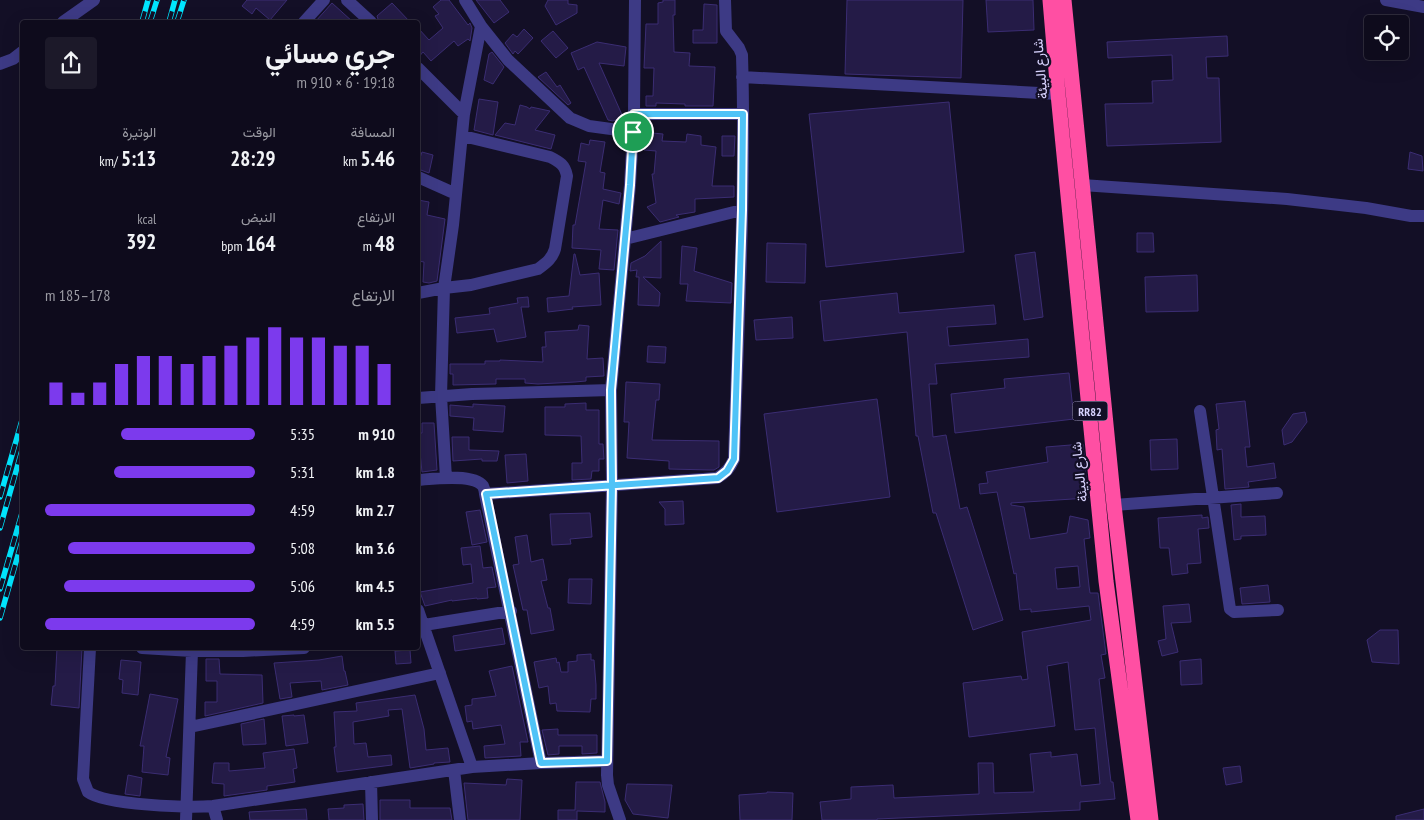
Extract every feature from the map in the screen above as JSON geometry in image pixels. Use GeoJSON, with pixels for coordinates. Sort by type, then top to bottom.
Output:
{"type":"FeatureCollection","features":[{"type":"Feature","properties":{"kind":"highway","name":"شارع البيئة"},"geometry":{"type":"LineString","coordinates":[[1050,0],[1106,580],[1138,820]]}},
{"type":"Feature","properties":{"kind":"highway","name":"RR82"},"geometry":{"type":"LineString","coordinates":[[1064,0],[1114,505],[1151,820]]}},
{"type":"Feature","properties":{"kind":"street"},"geometry":{"type":"LineString","coordinates":[[66,20],[94,0]]}},
{"type":"Feature","properties":{"kind":"street"},"geometry":{"type":"LineString","coordinates":[[306,20],[324,0]]}},
{"type":"Feature","properties":{"kind":"street"},"geometry":{"type":"LineString","coordinates":[[348,0],[369,20]]}},
{"type":"Feature","properties":{"kind":"street"},"geometry":{"type":"LineString","coordinates":[[465,0],[481,26],[508,60],[570,118],[589,126],[633,132]]}},
{"type":"Feature","properties":{"kind":"street"},"geometry":{"type":"LineString","coordinates":[[620,820],[608,785],[607,761],[612,485],[611,390],[633,132],[635,0]]}},
{"type":"Feature","properties":{"kind":"street"},"geometry":{"type":"LineString","coordinates":[[486,494],[718,478],[724,474],[734,459],[742,210],[742,56],[739,48],[726,31],[725,0]]}},
{"type":"Feature","properties":{"kind":"street"},"geometry":{"type":"LineString","coordinates":[[1386,0],[1424,7]]}},
{"type":"Feature","properties":{"kind":"street"},"geometry":{"type":"LineString","coordinates":[[446,478],[441,396],[444,288],[463,136],[464,114],[481,26]]}},
{"type":"Feature","properties":{"kind":"street"},"geometry":{"type":"LineString","coordinates":[[0,64],[13,60],[20,54]]}},
{"type":"Feature","properties":{"kind":"street"},"geometry":{"type":"LineString","coordinates":[[420,70],[464,114]]}},
{"type":"Feature","properties":{"kind":"street"},"geometry":{"type":"LineString","coordinates":[[742,77],[1058,94]]}},
{"type":"Feature","properties":{"kind":"street"},"geometry":{"type":"LineString","coordinates":[[634,114],[743,114]]}},
{"type":"Feature","properties":{"kind":"street"},"geometry":{"type":"LineString","coordinates":[[420,293],[482,283],[538,269],[552,257],[555,249],[567,176],[565,167],[550,157],[463,136]]}},
{"type":"Feature","properties":{"kind":"street"},"geometry":{"type":"LineString","coordinates":[[420,178],[456,194]]}},
{"type":"Feature","properties":{"kind":"street"},"geometry":{"type":"LineString","coordinates":[[1082,185],[1287,199],[1366,208],[1411,216],[1424,216]]}},
{"type":"Feature","properties":{"kind":"street"},"geometry":{"type":"LineString","coordinates":[[625,238],[742,210]]}},
{"type":"Feature","properties":{"kind":"street"},"geometry":{"type":"LineString","coordinates":[[420,398],[611,390]]}},
{"type":"Feature","properties":{"kind":"street"},"geometry":{"type":"LineString","coordinates":[[1200,411],[1230,609],[1234,612],[1278,610]]}},
{"type":"Feature","properties":{"kind":"street"},"geometry":{"type":"LineString","coordinates":[[420,480],[446,478],[474,481],[482,486],[486,494],[541,763]]}},
{"type":"Feature","properties":{"kind":"street"},"geometry":{"type":"LineString","coordinates":[[1114,505],[1278,493]]}},
{"type":"Feature","properties":{"kind":"street"},"geometry":{"type":"LineString","coordinates":[[472,767],[440,672],[421,626],[510,611]]}},
{"type":"Feature","properties":{"kind":"street"},"geometry":{"type":"LineString","coordinates":[[90,650],[83,779],[85,788],[92,795],[102,799],[187,814],[213,806],[472,767],[607,761]]}},
{"type":"Feature","properties":{"kind":"street"},"geometry":{"type":"LineString","coordinates":[[175,650],[269,650]]}},
{"type":"Feature","properties":{"kind":"street"},"geometry":{"type":"LineString","coordinates":[[187,814],[192,651]]}},
{"type":"Feature","properties":{"kind":"street"},"geometry":{"type":"LineString","coordinates":[[190,726],[440,672]]}},
{"type":"Feature","properties":{"kind":"street"},"geometry":{"type":"LineString","coordinates":[[454,770],[460,820]]}},
{"type":"Feature","properties":{"kind":"street"},"geometry":{"type":"LineString","coordinates":[[371,782],[372,820]]}},
{"type":"Feature","properties":{"kind":"street"},"geometry":{"type":"LineString","coordinates":[[213,806],[217,820]]}},
{"type":"Feature","properties":{"kind":"building"},"geometry":{"type":"Polygon","coordinates":[[[247,0],[287,0],[270,20],[256,8],[252,14],[242,6],[247,0]]]}},
{"type":"Feature","properties":{"kind":"building"},"geometry":{"type":"Polygon","coordinates":[[[441,0],[449,0],[468,25],[470,23],[472,28],[470,41],[468,39],[458,46],[454,41],[431,61],[423,52],[420,56],[420,30],[429,40],[443,28],[435,16],[439,14],[433,7],[441,0]]]}},
{"type":"Feature","properties":{"kind":"building"},"geometry":{"type":"Polygon","coordinates":[[[476,0],[500,0],[509,12],[494,23],[476,0]]]}},
{"type":"Feature","properties":{"kind":"building"},"geometry":{"type":"Polygon","coordinates":[[[548,0],[568,0],[568,4],[577,5],[577,13],[556,25],[545,6],[548,0]]]}},
{"type":"Feature","properties":{"kind":"building"},"geometry":{"type":"Polygon","coordinates":[[[663,0],[675,0],[675,15],[673,15],[674,52],[690,53],[689,66],[715,67],[713,106],[656,103],[656,106],[646,106],[646,96],[653,96],[654,68],[644,68],[646,24],[658,24],[658,3],[663,2],[663,0]]]}},
{"type":"Feature","properties":{"kind":"building"},"geometry":{"type":"Polygon","coordinates":[[[847,0],[963,0],[961,78],[845,74],[847,0]]]}},
{"type":"Feature","properties":{"kind":"building"},"geometry":{"type":"Polygon","coordinates":[[[986,0],[1033,0],[1034,30],[988,32],[986,0]]]}},
{"type":"Feature","properties":{"kind":"building"},"geometry":{"type":"Polygon","coordinates":[[[332,3],[351,20],[317,20],[332,3]]]}},
{"type":"Feature","properties":{"kind":"building"},"geometry":{"type":"Polygon","coordinates":[[[392,3],[408,20],[378,20],[377,16],[392,3]]]}},
{"type":"Feature","properties":{"kind":"building"},"geometry":{"type":"Polygon","coordinates":[[[704,4],[717,5],[717,43],[693,43],[693,30],[703,30],[704,4]]]}},
{"type":"Feature","properties":{"kind":"building"},"geometry":{"type":"Polygon","coordinates":[[[524,29],[533,38],[518,54],[515,51],[513,54],[505,43],[513,34],[517,37],[524,29]]]}},
{"type":"Feature","properties":{"kind":"building"},"geometry":{"type":"Polygon","coordinates":[[[553,31],[568,48],[556,58],[541,41],[553,31]]]}},
{"type":"Feature","properties":{"kind":"building"},"geometry":{"type":"Polygon","coordinates":[[[1227,36],[1228,56],[1206,57],[1207,78],[1219,78],[1221,142],[1107,146],[1105,104],[1153,103],[1152,81],[1173,80],[1172,55],[1108,58],[1107,42],[1227,36]]]}},
{"type":"Feature","properties":{"kind":"building"},"geometry":{"type":"Polygon","coordinates":[[[597,42],[626,47],[624,66],[599,63],[623,117],[613,121],[608,120],[584,67],[578,70],[571,53],[597,42]]]}},
{"type":"Feature","properties":{"kind":"building"},"geometry":{"type":"Polygon","coordinates":[[[492,52],[504,67],[493,84],[484,80],[489,54],[492,52]]]}},
{"type":"Feature","properties":{"kind":"building"},"geometry":{"type":"Polygon","coordinates":[[[546,72],[557,87],[560,85],[571,103],[568,105],[538,77],[546,72]]]}},
{"type":"Feature","properties":{"kind":"building"},"geometry":{"type":"Polygon","coordinates":[[[479,99],[498,102],[493,135],[474,130],[479,99]]]}},
{"type":"Feature","properties":{"kind":"building"},"geometry":{"type":"Polygon","coordinates":[[[949,102],[964,252],[826,267],[809,114],[949,102]]]}},
{"type":"Feature","properties":{"kind":"building"},"geometry":{"type":"Polygon","coordinates":[[[520,105],[530,109],[531,107],[550,111],[535,130],[555,135],[551,149],[495,135],[505,123],[515,125],[520,105]]]}},
{"type":"Feature","properties":{"kind":"building"},"geometry":{"type":"Polygon","coordinates":[[[641,132],[663,134],[662,141],[686,142],[687,134],[701,136],[701,145],[716,147],[712,186],[734,186],[734,197],[695,199],[695,212],[676,215],[679,217],[660,222],[647,207],[656,203],[652,174],[654,174],[656,151],[644,150],[645,142],[641,142],[641,132]]]}},
{"type":"Feature","properties":{"kind":"building"},"geometry":{"type":"Polygon","coordinates":[[[722,136],[735,136],[734,156],[722,156],[722,136]]]}},
{"type":"Feature","properties":{"kind":"building"},"geometry":{"type":"Polygon","coordinates":[[[590,140],[605,142],[600,172],[605,173],[603,189],[621,193],[619,204],[603,200],[599,229],[618,230],[614,270],[599,269],[601,250],[572,248],[573,225],[575,225],[586,162],[578,161],[581,143],[589,145],[590,140]]]}},
{"type":"Feature","properties":{"kind":"building"},"geometry":{"type":"Polygon","coordinates":[[[422,152],[433,155],[429,173],[420,170],[422,152]]]}},
{"type":"Feature","properties":{"kind":"building"},"geometry":{"type":"Polygon","coordinates":[[[1410,152],[1422,156],[1423,171],[1408,169],[1410,152]]]}},
{"type":"Feature","properties":{"kind":"building"},"geometry":{"type":"Polygon","coordinates":[[[420,200],[429,202],[427,215],[445,219],[437,281],[423,282],[424,262],[420,261],[420,200]]]}},
{"type":"Feature","properties":{"kind":"building"},"geometry":{"type":"Polygon","coordinates":[[[1137,233],[1153,233],[1154,252],[1137,252],[1137,233]]]}},
{"type":"Feature","properties":{"kind":"building"},"geometry":{"type":"Polygon","coordinates":[[[661,241],[661,278],[643,277],[660,293],[659,306],[638,305],[639,277],[636,277],[637,270],[630,271],[631,263],[645,256],[661,241]]]}},
{"type":"Feature","properties":{"kind":"building"},"geometry":{"type":"Polygon","coordinates":[[[767,243],[806,244],[805,283],[766,282],[767,243]]]}},
{"type":"Feature","properties":{"kind":"building"},"geometry":{"type":"Polygon","coordinates":[[[682,246],[697,248],[694,271],[732,283],[731,303],[686,301],[688,284],[680,284],[682,246]]]}},
{"type":"Feature","properties":{"kind":"building"},"geometry":{"type":"Polygon","coordinates":[[[1035,252],[1043,317],[1024,320],[1015,255],[1035,252]]]}},
{"type":"Feature","properties":{"kind":"building"},"geometry":{"type":"Polygon","coordinates":[[[574,254],[580,275],[599,273],[601,305],[572,307],[573,309],[548,312],[547,298],[569,296],[574,254]]]}},
{"type":"Feature","properties":{"kind":"building"},"geometry":{"type":"Polygon","coordinates":[[[1197,275],[1198,311],[1146,312],[1145,277],[1197,275]]]}},
{"type":"Feature","properties":{"kind":"building"},"geometry":{"type":"Polygon","coordinates":[[[897,293],[899,313],[994,305],[996,324],[947,327],[949,346],[1028,339],[1029,357],[935,364],[937,384],[929,384],[933,437],[946,435],[960,509],[967,507],[1003,620],[973,630],[936,513],[933,513],[918,436],[916,436],[907,332],[824,341],[820,301],[897,293]]]}},
{"type":"Feature","properties":{"kind":"building"},"geometry":{"type":"Polygon","coordinates":[[[528,297],[529,307],[521,307],[526,337],[497,342],[494,329],[457,333],[455,318],[490,314],[489,308],[518,303],[517,298],[528,297]]]}},
{"type":"Feature","properties":{"kind":"building"},"geometry":{"type":"Polygon","coordinates":[[[792,317],[793,338],[756,340],[754,320],[792,317]]]}},
{"type":"Feature","properties":{"kind":"building"},"geometry":{"type":"Polygon","coordinates":[[[579,325],[589,326],[587,359],[603,358],[604,376],[586,377],[586,381],[575,382],[538,384],[525,383],[525,379],[496,379],[496,384],[453,385],[453,374],[450,374],[450,364],[485,364],[485,361],[500,360],[543,362],[542,347],[546,347],[545,332],[578,330],[579,325]]]}},
{"type":"Feature","properties":{"kind":"building"},"geometry":{"type":"Polygon","coordinates":[[[648,346],[666,347],[665,363],[647,362],[648,346]]]}},
{"type":"Feature","properties":{"kind":"building"},"geometry":{"type":"Polygon","coordinates":[[[1069,373],[1074,419],[955,433],[951,394],[1005,388],[1004,379],[1069,373]]]}},
{"type":"Feature","properties":{"kind":"building"},"geometry":{"type":"Polygon","coordinates":[[[626,382],[660,384],[659,400],[656,400],[652,440],[719,441],[719,467],[714,470],[669,469],[669,461],[627,458],[629,422],[624,422],[626,382]]]}},
{"type":"Feature","properties":{"kind":"building"},"geometry":{"type":"Polygon","coordinates":[[[877,399],[890,497],[777,512],[764,414],[877,399]]]}},
{"type":"Feature","properties":{"kind":"building"},"geometry":{"type":"Polygon","coordinates":[[[1245,401],[1250,447],[1245,447],[1247,467],[1274,463],[1276,478],[1248,482],[1249,487],[1225,489],[1222,449],[1217,450],[1216,430],[1219,429],[1216,404],[1245,401]]]}},
{"type":"Feature","properties":{"kind":"building"},"geometry":{"type":"Polygon","coordinates":[[[586,403],[586,410],[599,410],[599,444],[603,444],[604,459],[599,459],[599,471],[592,471],[591,479],[572,480],[572,463],[582,463],[581,436],[545,435],[545,407],[565,407],[565,404],[586,403]]]}},
{"type":"Feature","properties":{"kind":"building"},"geometry":{"type":"Polygon","coordinates":[[[473,404],[505,406],[503,432],[473,430],[474,418],[450,416],[450,405],[473,407],[473,404]]]}},
{"type":"Feature","properties":{"kind":"building"},"geometry":{"type":"Polygon","coordinates":[[[1305,412],[1307,422],[1292,442],[1284,445],[1282,430],[1293,414],[1305,412]]]}},
{"type":"Feature","properties":{"kind":"building"},"geometry":{"type":"Polygon","coordinates":[[[422,423],[434,423],[437,470],[422,472],[420,433],[422,433],[422,423]]]}},
{"type":"Feature","properties":{"kind":"building"},"geometry":{"type":"Polygon","coordinates":[[[452,437],[469,437],[469,450],[499,451],[497,461],[482,461],[482,459],[453,461],[452,437]]]}},
{"type":"Feature","properties":{"kind":"building"},"geometry":{"type":"Polygon","coordinates":[[[1177,439],[1178,469],[1151,470],[1150,440],[1177,439]]]}},
{"type":"Feature","properties":{"kind":"building"},"geometry":{"type":"Polygon","coordinates":[[[1083,444],[1088,498],[1011,503],[1011,505],[1024,507],[1030,539],[1067,533],[1070,516],[1088,520],[1090,538],[1084,539],[1090,593],[1098,593],[1106,654],[1101,655],[1105,678],[1099,679],[1111,782],[1113,782],[1115,799],[1080,802],[1080,810],[877,820],[822,820],[820,802],[851,799],[851,787],[893,785],[894,798],[979,794],[978,763],[993,763],[994,793],[1034,792],[1030,754],[1051,752],[1051,757],[1077,754],[1081,786],[1100,784],[1095,728],[1075,730],[1068,662],[1047,666],[1055,726],[969,737],[963,683],[1021,676],[1022,680],[1028,679],[1022,632],[1091,620],[1089,606],[1031,612],[1031,609],[1020,610],[1016,573],[1014,574],[997,492],[980,494],[979,484],[988,483],[986,472],[1048,462],[1046,447],[1083,444]],[[1078,566],[1055,568],[1057,589],[1080,587],[1078,566]]]}},
{"type":"Feature","properties":{"kind":"building"},"geometry":{"type":"Polygon","coordinates":[[[526,454],[528,481],[507,483],[505,455],[526,454]]]}},
{"type":"Feature","properties":{"kind":"building"},"geometry":{"type":"Polygon","coordinates":[[[683,501],[684,524],[665,525],[665,509],[659,502],[683,501]]]}},
{"type":"Feature","properties":{"kind":"building"},"geometry":{"type":"Polygon","coordinates":[[[1241,504],[1241,517],[1265,516],[1266,535],[1241,536],[1241,539],[1234,540],[1231,505],[1241,504]]]}},
{"type":"Feature","properties":{"kind":"building"},"geometry":{"type":"Polygon","coordinates":[[[480,510],[487,542],[472,545],[466,512],[480,510]]]}},
{"type":"Feature","properties":{"kind":"building"},"geometry":{"type":"Polygon","coordinates":[[[590,513],[592,537],[570,539],[571,544],[552,545],[550,514],[590,513]]]}},
{"type":"Feature","properties":{"kind":"building"},"geometry":{"type":"Polygon","coordinates":[[[1202,515],[1202,518],[1208,517],[1209,528],[1198,529],[1201,563],[1187,564],[1188,573],[1172,575],[1169,548],[1160,548],[1158,518],[1202,515]]]}},
{"type":"Feature","properties":{"kind":"building"},"geometry":{"type":"Polygon","coordinates":[[[527,535],[531,562],[543,559],[547,580],[541,581],[548,608],[550,608],[554,630],[531,634],[527,610],[523,610],[513,565],[519,564],[515,537],[527,535]]]}},
{"type":"Feature","properties":{"kind":"building"},"geometry":{"type":"Polygon","coordinates":[[[480,546],[483,568],[492,567],[496,587],[487,588],[488,598],[452,600],[425,606],[420,592],[473,583],[471,564],[463,565],[461,548],[480,546]]]}},
{"type":"Feature","properties":{"kind":"building"},"geometry":{"type":"Polygon","coordinates":[[[569,579],[592,579],[591,604],[568,603],[569,579]]]}},
{"type":"Feature","properties":{"kind":"building"},"geometry":{"type":"Polygon","coordinates":[[[1268,585],[1270,602],[1242,604],[1240,588],[1268,585]]]}},
{"type":"Feature","properties":{"kind":"building"},"geometry":{"type":"Polygon","coordinates":[[[1189,604],[1191,622],[1171,623],[1178,652],[1162,656],[1158,641],[1166,639],[1163,606],[1189,604]]]}},
{"type":"Feature","properties":{"kind":"building"},"geometry":{"type":"Polygon","coordinates":[[[502,628],[505,644],[455,651],[453,636],[502,628]]]}},
{"type":"Feature","properties":{"kind":"building"},"geometry":{"type":"Polygon","coordinates":[[[1380,630],[1398,630],[1399,664],[1372,662],[1367,640],[1380,630]]]}},
{"type":"Feature","properties":{"kind":"building"},"geometry":{"type":"Polygon","coordinates":[[[57,650],[82,650],[79,708],[51,705],[53,686],[55,686],[57,650]]]}},
{"type":"Feature","properties":{"kind":"building"},"geometry":{"type":"Polygon","coordinates":[[[410,650],[411,663],[396,664],[395,651],[410,650]]]}},
{"type":"Feature","properties":{"kind":"building"},"geometry":{"type":"Polygon","coordinates":[[[591,654],[591,660],[594,660],[596,699],[591,699],[590,712],[557,711],[556,703],[550,704],[548,686],[539,688],[534,662],[556,658],[561,672],[568,672],[568,662],[577,661],[577,655],[591,654]]]}},
{"type":"Feature","properties":{"kind":"building"},"geometry":{"type":"Polygon","coordinates":[[[342,656],[348,685],[322,690],[321,681],[290,683],[292,697],[280,699],[274,663],[319,660],[342,656]]]}},
{"type":"Feature","properties":{"kind":"building"},"geometry":{"type":"Polygon","coordinates":[[[206,659],[219,659],[220,674],[262,675],[263,703],[205,716],[205,702],[217,702],[217,681],[206,681],[206,659]]]}},
{"type":"Feature","properties":{"kind":"building"},"geometry":{"type":"Polygon","coordinates":[[[1201,659],[1202,684],[1181,685],[1180,661],[1201,659]]]}},
{"type":"Feature","properties":{"kind":"building"},"geometry":{"type":"Polygon","coordinates":[[[121,660],[141,662],[138,695],[122,693],[123,680],[119,679],[121,660]]]}},
{"type":"Feature","properties":{"kind":"building"},"geometry":{"type":"Polygon","coordinates":[[[512,666],[528,742],[520,742],[521,756],[485,758],[484,746],[505,744],[501,725],[473,729],[472,721],[467,722],[465,706],[472,705],[472,699],[496,696],[489,671],[512,666]]]}},
{"type":"Feature","properties":{"kind":"building"},"geometry":{"type":"Polygon","coordinates":[[[150,694],[178,699],[166,757],[170,758],[168,775],[142,772],[144,746],[140,746],[150,694]]]}},
{"type":"Feature","properties":{"kind":"building"},"geometry":{"type":"Polygon","coordinates":[[[415,695],[424,729],[426,750],[448,748],[450,762],[410,768],[402,709],[388,710],[389,716],[353,722],[354,744],[366,743],[368,757],[391,755],[392,765],[337,772],[334,747],[336,747],[334,712],[357,711],[356,703],[415,695]]]}},
{"type":"Feature","properties":{"kind":"building"},"geometry":{"type":"Polygon","coordinates":[[[304,715],[308,743],[286,746],[282,716],[304,715]]]}},
{"type":"Feature","properties":{"kind":"building"},"geometry":{"type":"Polygon","coordinates":[[[264,719],[266,744],[243,745],[241,724],[264,719]]]}},
{"type":"Feature","properties":{"kind":"building"},"geometry":{"type":"Polygon","coordinates":[[[558,729],[558,735],[597,735],[597,753],[582,754],[582,746],[559,746],[559,754],[548,755],[542,730],[558,729]]]}},
{"type":"Feature","properties":{"kind":"building"},"geometry":{"type":"Polygon","coordinates":[[[294,749],[297,768],[293,769],[295,782],[267,786],[267,790],[224,796],[224,784],[212,783],[214,763],[229,763],[229,771],[265,768],[263,753],[294,749]]]}},
{"type":"Feature","properties":{"kind":"building"},"geometry":{"type":"Polygon","coordinates":[[[1240,766],[1242,782],[1226,785],[1223,768],[1240,766]]]}},
{"type":"Feature","properties":{"kind":"building"},"geometry":{"type":"Polygon","coordinates":[[[128,775],[142,778],[140,796],[125,794],[128,775]]]}},
{"type":"Feature","properties":{"kind":"building"},"geometry":{"type":"Polygon","coordinates":[[[507,779],[522,780],[520,820],[468,820],[464,783],[506,785],[507,779]]]}},
{"type":"Feature","properties":{"kind":"building"},"geometry":{"type":"Polygon","coordinates":[[[576,782],[600,782],[605,802],[605,812],[577,811],[577,820],[558,820],[558,810],[575,810],[576,782]]]}},
{"type":"Feature","properties":{"kind":"building"},"geometry":{"type":"Polygon","coordinates":[[[627,784],[672,785],[668,818],[633,814],[625,800],[627,784]]]}},
{"type":"Feature","properties":{"kind":"building"},"geometry":{"type":"Polygon","coordinates":[[[767,792],[793,793],[792,820],[740,820],[739,795],[767,792]]]}},
{"type":"Feature","properties":{"kind":"building"},"geometry":{"type":"Polygon","coordinates":[[[380,800],[410,800],[410,808],[450,808],[452,820],[380,820],[380,800]]]}},
{"type":"Feature","properties":{"kind":"building"},"geometry":{"type":"Polygon","coordinates":[[[363,804],[364,820],[329,820],[328,809],[344,808],[344,805],[363,804]]]}},
{"type":"Feature","properties":{"kind":"building"},"geometry":{"type":"Polygon","coordinates":[[[306,809],[307,820],[250,820],[249,812],[306,809]]]}},
{"type":"Feature","properties":{"kind":"building"},"geometry":{"type":"Polygon","coordinates":[[[1424,809],[1424,820],[1396,820],[1396,816],[1424,809]]]}},
{"type":"Feature","properties":{"kind":"railway"},"geometry":{"type":"LineString","coordinates":[[143,20],[148,0]]}},
{"type":"Feature","properties":{"kind":"railway"},"geometry":{"type":"LineString","coordinates":[[151,20],[157,0]]}},
{"type":"Feature","properties":{"kind":"railway"},"geometry":{"type":"LineString","coordinates":[[170,20],[175,0]]}},
{"type":"Feature","properties":{"kind":"railway"},"geometry":{"type":"LineString","coordinates":[[178,20],[184,0]]}},
{"type":"Feature","properties":{"kind":"railway"},"geometry":{"type":"LineString","coordinates":[[0,497],[20,427]]}},
{"type":"Feature","properties":{"kind":"railway"},"geometry":{"type":"LineString","coordinates":[[0,528],[20,457]]}},
{"type":"Feature","properties":{"kind":"railway"},"geometry":{"type":"LineString","coordinates":[[0,589],[20,520]]}},
{"type":"Feature","properties":{"kind":"railway"},"geometry":{"type":"LineString","coordinates":[[0,618],[20,548]]}},
{"type":"Feature","properties":{"kind":"route"},"geometry":{"type":"LineString","coordinates":[[633,132],[630,185],[611,390],[612,485],[607,761],[541,763],[486,494],[612,485],[718,478],[727,471],[734,459],[742,210],[743,114],[634,114],[633,132]]}}]}
